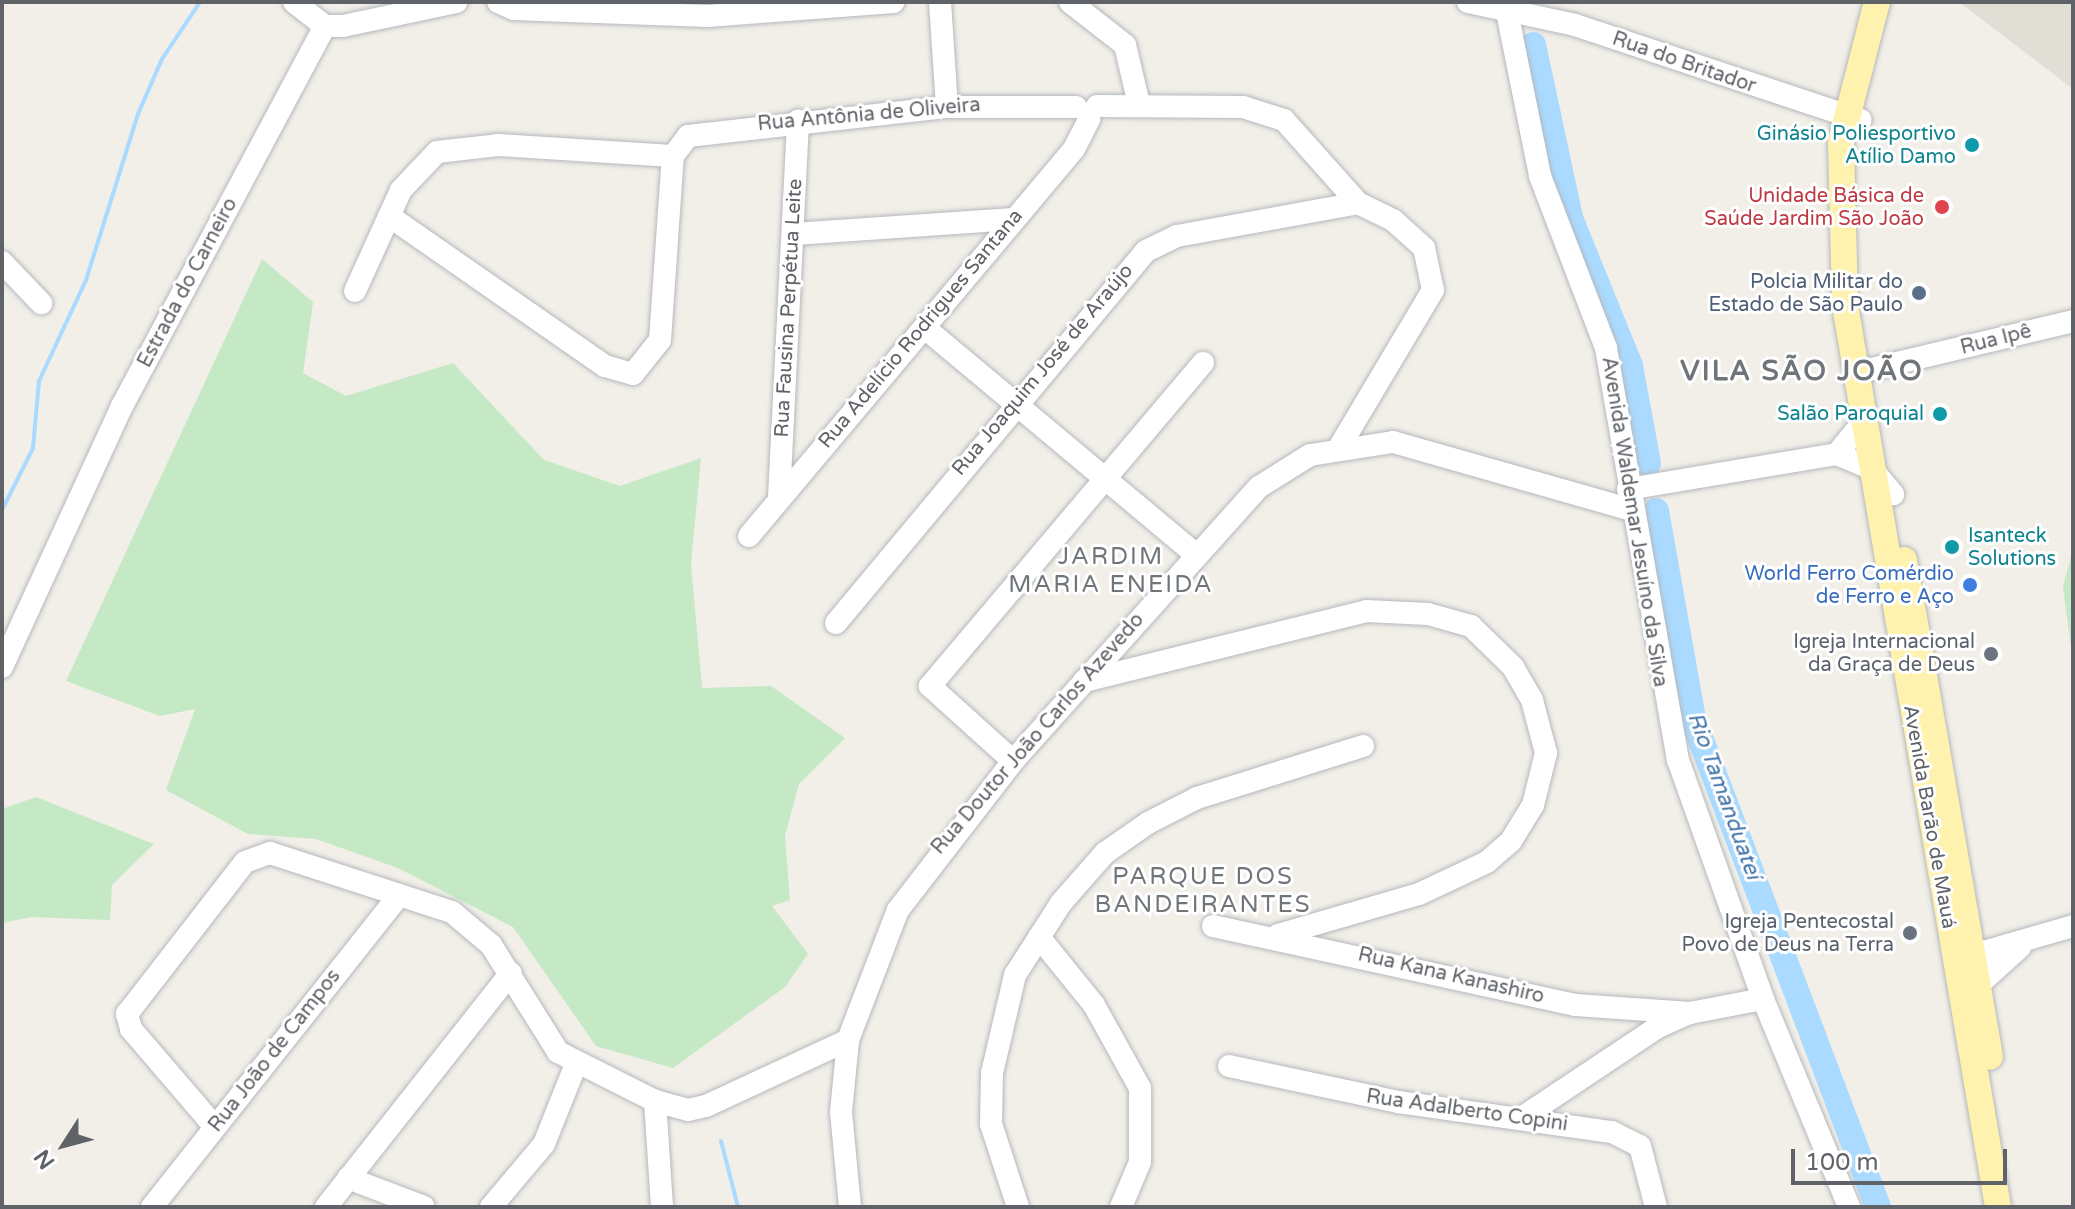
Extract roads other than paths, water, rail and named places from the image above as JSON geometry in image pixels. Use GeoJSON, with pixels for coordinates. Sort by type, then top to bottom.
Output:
{"type":"FeatureCollection","features":[{"type":"Feature","properties":{"kind":"main road","name":"Avenida Barão de Mauá"},"geometry":{"type":"LineString","coordinates":[[1877,2],[1852,118],[1838,225],[1845,305],[1862,423],[1964,958],[1978,985],[2014,1207]]}},
{"type":"Feature","properties":{"kind":"main road","name":"Avenida Barão de Mauá"},"geometry":{"type":"LineString","coordinates":[[1894,2],[1852,118],[1852,202],[1872,369],[1964,958],[1998,1207]]}},
{"type":"Feature","properties":{"kind":"main road"},"geometry":{"type":"LineString","coordinates":[[1845,305],[1872,369]]}},
{"type":"Feature","properties":{"kind":"street"},"geometry":{"type":"LineString","coordinates":[[294,2],[325,26],[457,2]]}},
{"type":"Feature","properties":{"kind":"street"},"geometry":{"type":"LineString","coordinates":[[498,2],[514,9],[708,16],[893,2]]}},
{"type":"Feature","properties":{"kind":"street"},"geometry":{"type":"LineString","coordinates":[[940,2],[947,107]]}},
{"type":"Feature","properties":{"kind":"street"},"geometry":{"type":"LineString","coordinates":[[1070,2],[1125,45],[1139,104]]}},
{"type":"Feature","properties":{"kind":"street"},"geometry":{"type":"LineString","coordinates":[[1468,2],[1506,6]]}},
{"type":"Feature","properties":{"kind":"street","name":"Rua do Britador"},"geometry":{"type":"LineString","coordinates":[[1506,6],[1575,25],[1852,118]]}},
{"type":"Feature","properties":{"kind":"street","name":"Avenida Waldemar Jesuíno da Silva"},"geometry":{"type":"LineString","coordinates":[[1506,6],[1540,176],[1606,348],[1665,715],[1763,999],[1849,1207]]}},
{"type":"Feature","properties":{"kind":"street","name":"Estrada do Carneiro"},"geometry":{"type":"LineString","coordinates":[[2,667],[122,406],[325,26]]}},
{"type":"Feature","properties":{"kind":"street","name":"Rua Antônia de Oliveira"},"geometry":{"type":"LineString","coordinates":[[673,156],[698,131],[947,107],[1087,111],[1139,104],[1243,107],[1284,120],[1358,203]]}},
{"type":"Feature","properties":{"kind":"street","name":"Rua Adelício Rodrigues Santana"},"geometry":{"type":"LineString","coordinates":[[749,536],[1074,149],[1087,111]]}},
{"type":"Feature","properties":{"kind":"street","name":"Rua Fausina Perpétua Leite"},"geometry":{"type":"LineString","coordinates":[[779,497],[798,120]]}},
{"type":"Feature","properties":{"kind":"street"},"geometry":{"type":"LineString","coordinates":[[355,291],[389,216],[416,169],[455,148],[673,156],[660,340],[633,374],[605,366],[389,216]]}},
{"type":"Feature","properties":{"kind":"street"},"geometry":{"type":"LineString","coordinates":[[1340,446],[1433,290],[1424,248],[1393,220],[1358,203]]}},
{"type":"Feature","properties":{"kind":"street","name":"Rua Joaquim José de Araújo"},"geometry":{"type":"LineString","coordinates":[[836,623],[1012,404],[1157,244],[1358,203]]}},
{"type":"Feature","properties":{"kind":"street"},"geometry":{"type":"LineString","coordinates":[[794,234],[1013,219]]}},
{"type":"Feature","properties":{"kind":"street"},"geometry":{"type":"LineString","coordinates":[[2,262],[41,303]]}},
{"type":"Feature","properties":{"kind":"street","name":"Rua Ipê"},"geometry":{"type":"LineString","coordinates":[[1872,369],[2073,321]]}},
{"type":"Feature","properties":{"kind":"street"},"geometry":{"type":"LineString","coordinates":[[925,328],[1104,482],[1194,553]]}},
{"type":"Feature","properties":{"kind":"street"},"geometry":{"type":"LineString","coordinates":[[1013,761],[939,700],[933,682],[1203,363]]}},
{"type":"Feature","properties":{"kind":"street"},"geometry":{"type":"LineString","coordinates":[[1837,454],[1862,423]]}},
{"type":"Feature","properties":{"kind":"street","name":"Rua Doutor João Carlos Azevedo"},"geometry":{"type":"LineString","coordinates":[[850,1207],[841,1112],[848,1040],[898,910],[1013,761],[1194,553],[1269,479],[1340,446],[1420,447],[1630,499]]}},
{"type":"Feature","properties":{"kind":"street"},"geometry":{"type":"LineString","coordinates":[[1630,499],[1837,454],[1872,469],[1893,494]]}},
{"type":"Feature","properties":{"kind":"street"},"geometry":{"type":"LineString","coordinates":[[1084,681],[1366,611],[1428,614],[1471,626],[1513,667],[1532,700],[1546,753],[1533,805],[1511,841],[1487,862],[1419,894],[1278,935]]}},
{"type":"Feature","properties":{"kind":"street"},"geometry":{"type":"LineString","coordinates":[[1018,1207],[991,1124],[992,1073],[1015,975],[1081,876],[1148,823],[1210,794],[1363,746]]}},
{"type":"Feature","properties":{"kind":"street"},"geometry":{"type":"LineString","coordinates":[[215,1127],[131,1029],[127,1014],[245,862],[288,854],[399,895],[475,928],[511,973],[558,1052],[576,1064],[655,1101],[688,1110],[706,1106],[848,1040]]}},
{"type":"Feature","properties":{"kind":"street","name":"Rua João de Campos"},"geometry":{"type":"LineString","coordinates":[[152,1207],[399,895]]}},
{"type":"Feature","properties":{"kind":"street","name":"Rua Kana Kanashiro"},"geometry":{"type":"LineString","coordinates":[[1213,926],[1278,935],[1576,1005],[1690,1013]]}},
{"type":"Feature","properties":{"kind":"street"},"geometry":{"type":"LineString","coordinates":[[1964,958],[2024,944],[2073,926]]}},
{"type":"Feature","properties":{"kind":"street"},"geometry":{"type":"LineString","coordinates":[[1039,937],[1094,1005],[1140,1088],[1140,1162],[1121,1207]]}},
{"type":"Feature","properties":{"kind":"street"},"geometry":{"type":"LineString","coordinates":[[1978,985],[2024,944]]}},
{"type":"Feature","properties":{"kind":"street"},"geometry":{"type":"LineString","coordinates":[[326,1207],[511,973]]}},
{"type":"Feature","properties":{"kind":"street"},"geometry":{"type":"LineString","coordinates":[[1520,1119],[1690,1013],[1763,999]]}},
{"type":"Feature","properties":{"kind":"street"},"geometry":{"type":"LineString","coordinates":[[491,1207],[550,1133],[576,1064]]}},
{"type":"Feature","properties":{"kind":"street","name":"Rua Adalberto Copini"},"geometry":{"type":"LineString","coordinates":[[1229,1066],[1629,1138],[1648,1161],[1656,1207]]}},
{"type":"Feature","properties":{"kind":"street"},"geometry":{"type":"LineString","coordinates":[[655,1101],[662,1207]]}},
{"type":"Feature","properties":{"kind":"street"},"geometry":{"type":"LineString","coordinates":[[348,1178],[424,1207]]}},
{"type":"Feature","properties":{"kind":"waterway"},"geometry":{"type":"LineString","coordinates":[[2,510],[33,448],[39,381],[86,280],[138,114],[162,59],[200,2]]}},
{"type":"Feature","properties":{"kind":"waterway","name":"Rio Tamanduateí"},"geometry":{"type":"LineString","coordinates":[[1533,45],[1570,218],[1630,366],[1648,463]]}},
{"type":"Feature","properties":{"kind":"waterway","name":"Rio Tamanduateí"},"geometry":{"type":"LineString","coordinates":[[1656,511],[1693,719],[1878,1207]]}},
{"type":"Feature","properties":{"kind":"waterway"},"geometry":{"type":"LineString","coordinates":[[721,1141],[738,1207]]}},
{"type":"Feature","properties":{"kind":"place","name":"Ginásio Poliesportivo Atílio Damo"},"geometry":{"type":"Point","coordinates":[1972,145]}},
{"type":"Feature","properties":{"kind":"place","name":"Unidade Básica de Saúde Jardim São João"},"geometry":{"type":"Point","coordinates":[1942,207]}},
{"type":"Feature","properties":{"kind":"place","name":"Polcia Militar do Estado de São Paulo"},"geometry":{"type":"Point","coordinates":[1919,293]}},
{"type":"Feature","properties":{"kind":"place","name":"Salão Paroquial"},"geometry":{"type":"Point","coordinates":[1940,414]}},
{"type":"Feature","properties":{"kind":"place","name":"Isanteck Solutions"},"geometry":{"type":"Point","coordinates":[1952,547]}},
{"type":"Feature","properties":{"kind":"place","name":"World Ferro Comérdio de Ferro e Aço"},"geometry":{"type":"Point","coordinates":[1970,585]}},
{"type":"Feature","properties":{"kind":"place","name":"Igreja Internacional da Graça de Deus"},"geometry":{"type":"Point","coordinates":[1991,654]}},
{"type":"Feature","properties":{"kind":"place","name":"Igreja Pentecostal Povo de Deus na Terra"},"geometry":{"type":"Point","coordinates":[1910,933]}},
{"type":"Feature","properties":{"kind":"district","name":"VILA SÃO JOÃO"},"geometry":{"type":"Point","coordinates":[1802,371]}},
{"type":"Feature","properties":{"kind":"district","name":"JARDIM MARIA ENEIDA"},"geometry":{"type":"Point","coordinates":[1111,571]}},
{"type":"Feature","properties":{"kind":"district","name":"PARQUE DOS BANDEIRANTES"},"geometry":{"type":"Point","coordinates":[1203,891]}}]}
